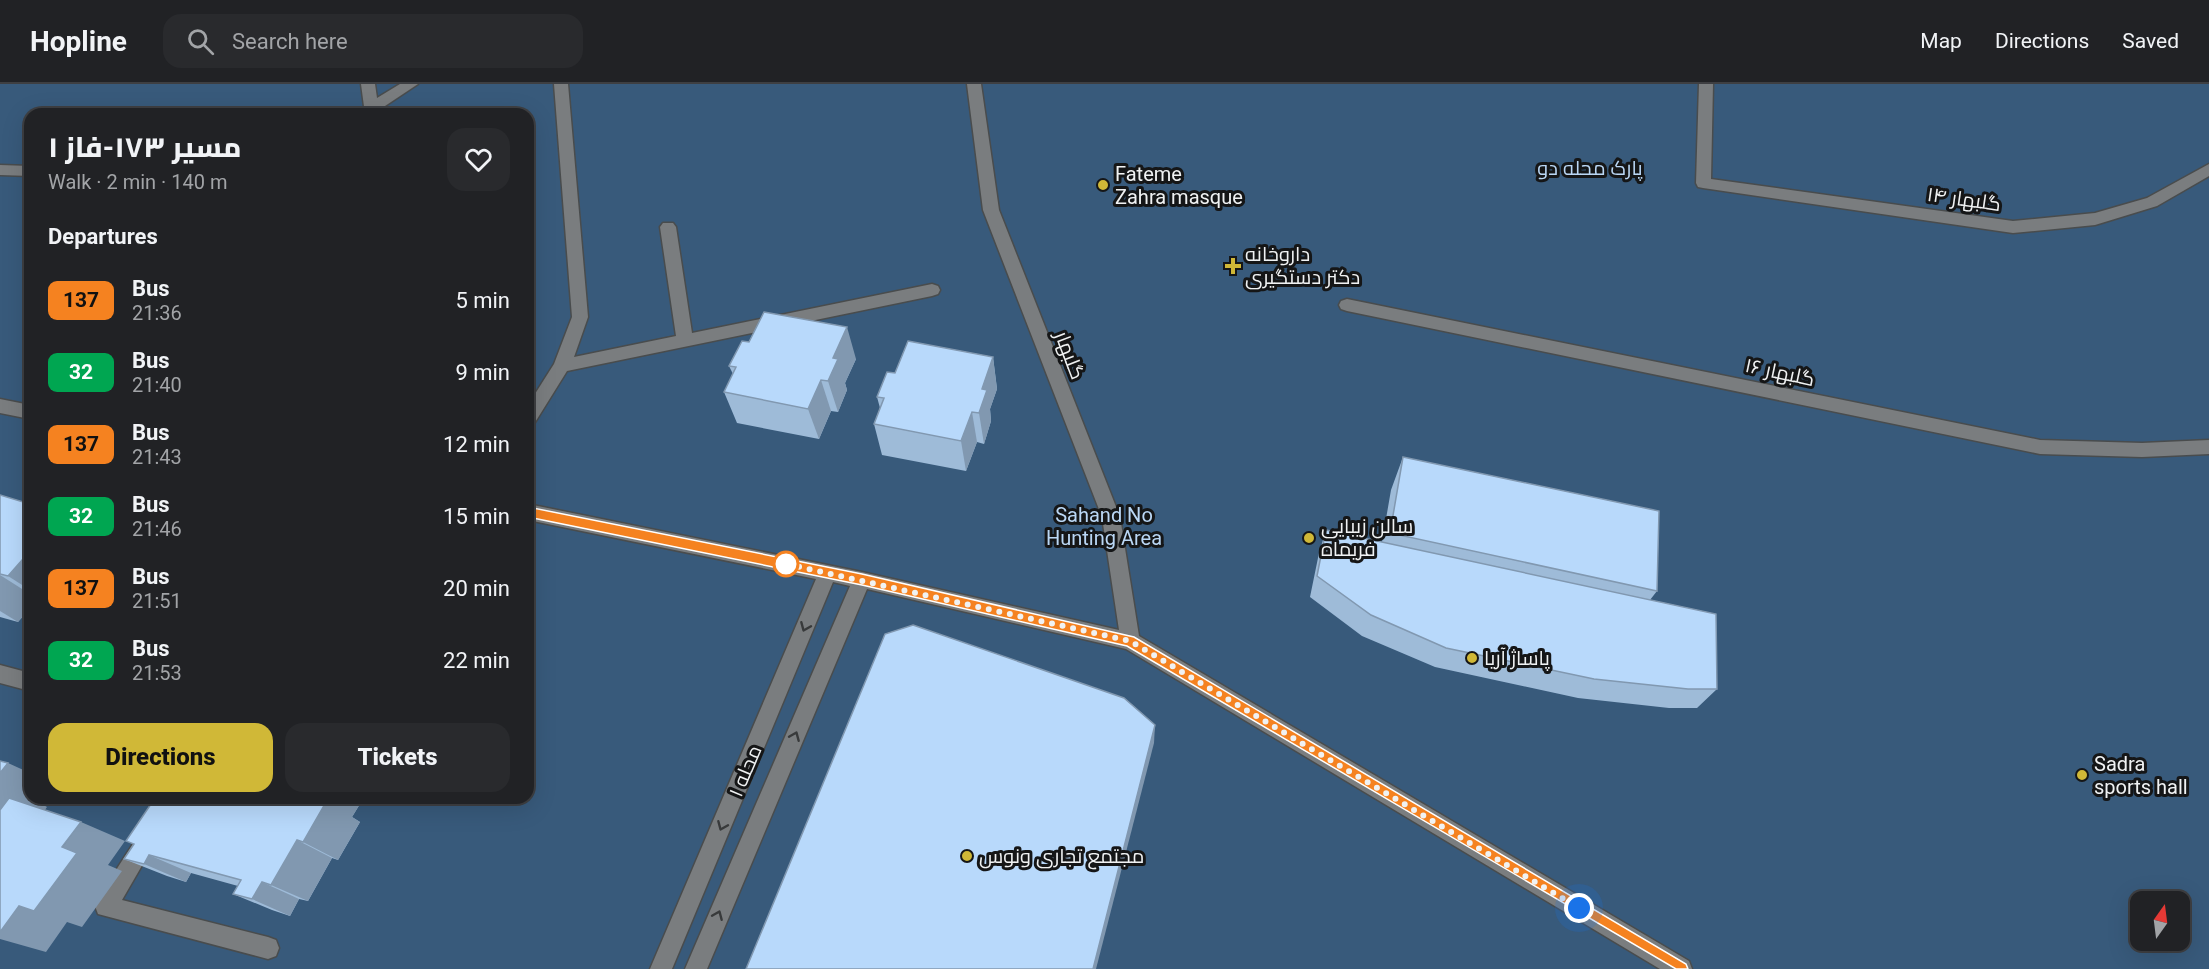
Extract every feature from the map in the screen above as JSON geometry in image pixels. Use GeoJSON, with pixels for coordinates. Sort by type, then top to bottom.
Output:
{"type":"FeatureCollection","features":[{"type":"Feature","properties":{"kind":"street"},"geometry":{"type":"LineString","coordinates":[[368,84],[371,108]]}},
{"type":"Feature","properties":{"kind":"street"},"geometry":{"type":"LineString","coordinates":[[375,108],[411,84]]}},
{"type":"Feature","properties":{"kind":"street"},"geometry":{"type":"LineString","coordinates":[[534,410],[562,366],[580,317],[561,84]]}},
{"type":"Feature","properties":{"kind":"street","name":"گلبهار"},"geometry":{"type":"LineString","coordinates":[[974,84],[991,210],[1111,518],[1130,641]]}},
{"type":"Feature","properties":{"kind":"street","name":"گلبهار ۱۴"},"geometry":{"type":"LineString","coordinates":[[1706,84],[1703,183],[2013,227],[2095,219],[2152,202],[2209,169]]}},
{"type":"Feature","properties":{"kind":"street"},"geometry":{"type":"LineString","coordinates":[[0,170],[24,171]]}},
{"type":"Feature","properties":{"kind":"street"},"geometry":{"type":"LineString","coordinates":[[668,227],[686,340]]}},
{"type":"Feature","properties":{"kind":"street"},"geometry":{"type":"LineString","coordinates":[[562,366],[932,290]]}},
{"type":"Feature","properties":{"kind":"street","name":"گلبهار ۱۶"},"geometry":{"type":"LineString","coordinates":[[1347,305],[2040,447],[2142,450],[2209,447]]}},
{"type":"Feature","properties":{"kind":"street"},"geometry":{"type":"LineString","coordinates":[[0,406],[24,411]]}},
{"type":"Feature","properties":{"kind":"street"},"geometry":{"type":"LineString","coordinates":[[534,513],[862,580],[1130,641],[1681,969]]}},
{"type":"Feature","properties":{"kind":"street","name":"محله ۱"},"geometry":{"type":"LineString","coordinates":[[661,969],[828,573]]}},
{"type":"Feature","properties":{"kind":"street","name":"محله ۱"},"geometry":{"type":"LineString","coordinates":[[696,969],[862,580]]}},
{"type":"Feature","properties":{"kind":"street"},"geometry":{"type":"LineString","coordinates":[[0,674],[24,680]]}},
{"type":"Feature","properties":{"kind":"street"},"geometry":{"type":"LineString","coordinates":[[155,828],[106,906],[268,948]]}},
{"type":"Feature","properties":{"kind":"green space","name":"Sahand No Hunting Area"},"geometry":{"type":"Polygon","coordinates":[[[0,84],[2209,84],[2209,969],[0,969],[0,84]]]}},
{"type":"Feature","properties":{"kind":"building"},"geometry":{"type":"Polygon","coordinates":[[[764,312],[847,327],[833,358],[838,359],[828,381],[821,380],[808,409],[724,392],[736,367],[729,366],[742,341],[749,342],[764,312]]]}},
{"type":"Feature","properties":{"kind":"building"},"geometry":{"type":"Polygon","coordinates":[[[908,341],[993,357],[982,389],[987,390],[979,413],[972,412],[961,441],[874,424],[884,398],[877,397],[887,372],[895,373],[908,341]]]}},
{"type":"Feature","properties":{"kind":"building"},"geometry":{"type":"Polygon","coordinates":[[[1403,457],[1659,511],[1657,591],[1390,533],[1403,457]]]}},
{"type":"Feature","properties":{"kind":"building"},"geometry":{"type":"Polygon","coordinates":[[[0,495],[24,502],[24,558],[8,576],[0,574],[0,495]]]}},
{"type":"Feature","properties":{"kind":"building"},"geometry":{"type":"Polygon","coordinates":[[[1326,530],[1716,614],[1717,689],[1688,689],[1594,679],[1446,648],[1371,615],[1317,576],[1326,530]]]}},
{"type":"Feature","properties":{"kind":"building","name":"مجتمع تجاری ونوس"},"geometry":{"type":"Polygon","coordinates":[[[913,625],[1124,698],[1155,725],[1093,969],[746,969],[885,634],[913,625]]]}},
{"type":"Feature","properties":{"kind":"building"},"geometry":{"type":"Polygon","coordinates":[[[0,761],[8,763],[0,773],[0,761]]]}},
{"type":"Feature","properties":{"kind":"building"},"geometry":{"type":"Polygon","coordinates":[[[9,798],[81,822],[62,847],[77,853],[34,911],[19,906],[0,932],[0,810],[9,798]]]}},
{"type":"Feature","properties":{"kind":"building"},"geometry":{"type":"Polygon","coordinates":[[[151,804],[325,804],[303,842],[297,840],[271,885],[262,882],[252,899],[233,894],[241,880],[149,855],[144,864],[124,859],[134,844],[126,841],[151,804]]]}},
{"type":"Feature","properties":{"kind":"bus line","name":"137"},"geometry":{"type":"LineString","coordinates":[[534,513],[862,580],[1130,641],[1681,969]]}},
{"type":"Feature","properties":{"kind":"place","name":"Fateme Zahra masque"},"geometry":{"type":"Point","coordinates":[1103,185]}},
{"type":"Feature","properties":{"kind":"place","name":"داروخانه دکتر دستگیری"},"geometry":{"type":"Point","coordinates":[1233,266]}},
{"type":"Feature","properties":{"kind":"place","name":"سالن زیبایی فریماه"},"geometry":{"type":"Point","coordinates":[1309,538]}},
{"type":"Feature","properties":{"kind":"place","name":"پاساژ آریا"},"geometry":{"type":"Point","coordinates":[1472,658]}},
{"type":"Feature","properties":{"kind":"place","name":"Sadra sports hall"},"geometry":{"type":"Point","coordinates":[2082,775]}},
{"type":"Feature","properties":{"kind":"place","name":"مجتمع تجاری ونوس"},"geometry":{"type":"Point","coordinates":[967,856]}},
{"type":"Feature","properties":{"kind":"route"},"geometry":{"type":"LineString","coordinates":[[786,564],[782,563],[1130,641],[1579,908]]}},
{"type":"Feature","properties":{"kind":"park label","name":"پارک محله دو"},"geometry":{"type":"Point","coordinates":[1590,168]}}]}
